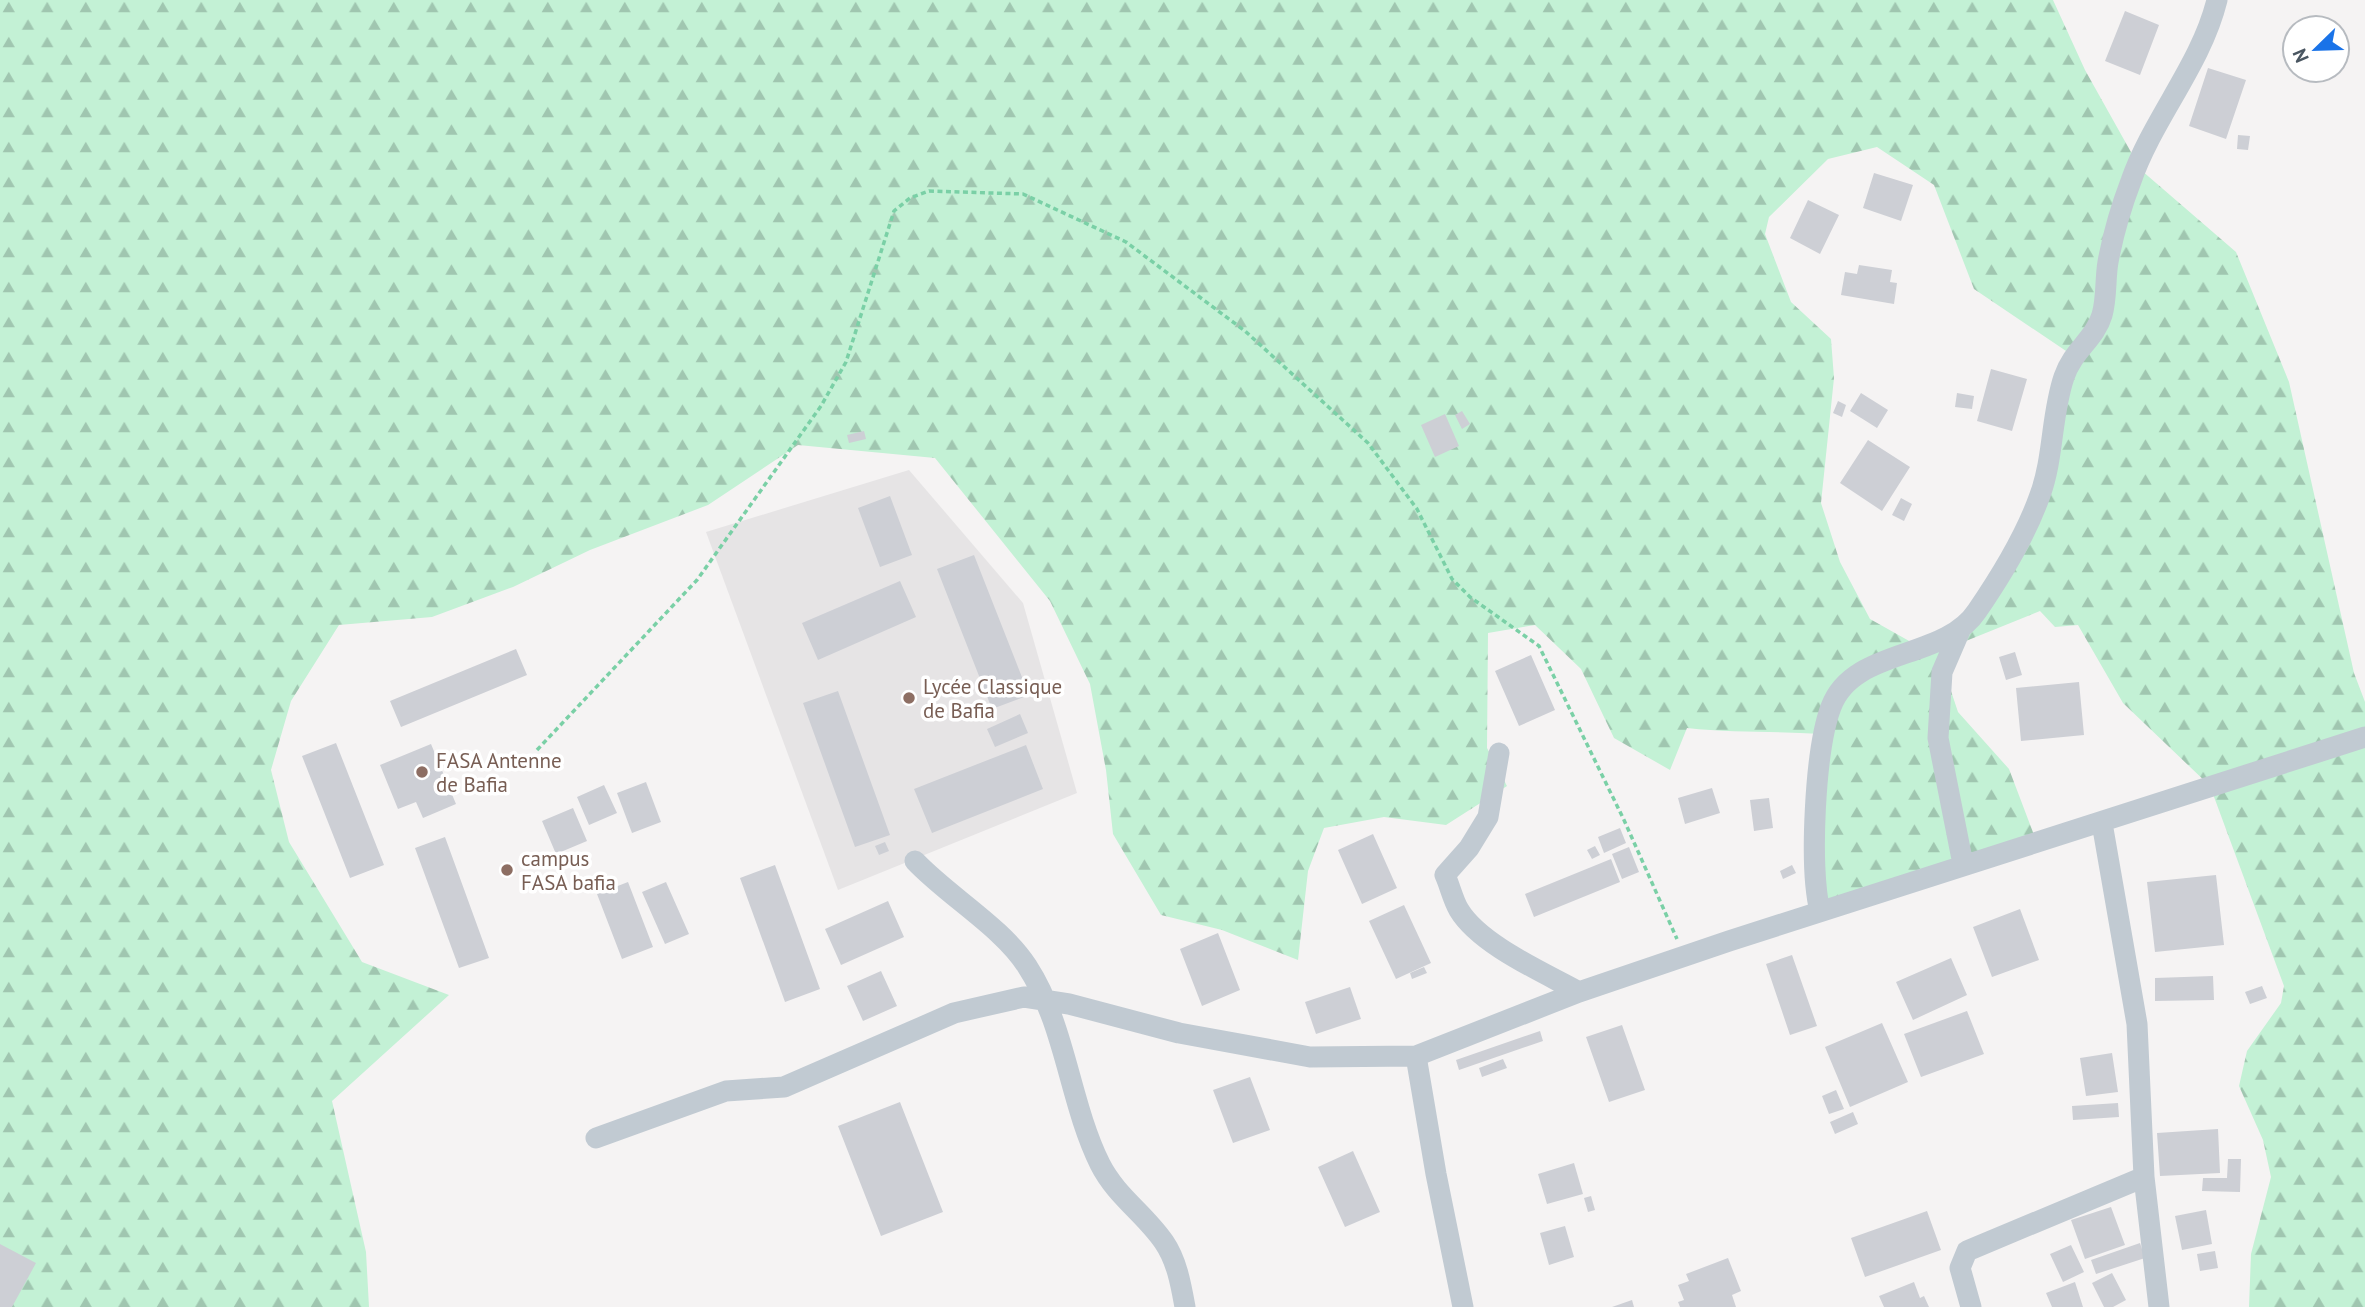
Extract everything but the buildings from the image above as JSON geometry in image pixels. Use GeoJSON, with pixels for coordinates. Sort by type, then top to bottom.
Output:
{"type":"FeatureCollection","features":[{"type":"Feature","properties":{"kind":"street"},"geometry":{"type":"LineString","coordinates":[[1820,911],[1815,876],[1815,824],[1824,733],[1832,705],[1845,685],[1860,674],[1961,628],[1973,618],[1991,590],[2041,494],[2050,454],[2052,419],[2063,378],[2072,355],[2090,338],[2102,313],[2113,239],[2131,179],[2195,58],[2217,0]]}},
{"type":"Feature","properties":{"kind":"street"},"geometry":{"type":"LineString","coordinates":[[1961,628],[1942,672],[1938,715],[1941,763],[1963,864]]}},
{"type":"Feature","properties":{"kind":"street"},"geometry":{"type":"LineString","coordinates":[[596,1138],[726,1091],[785,1087],[954,1013],[1011,999],[1046,1000],[1169,1031],[1310,1057],[1416,1056],[1579,992],[1963,864],[2102,823],[2365,737]]}},
{"type":"Feature","properties":{"kind":"street"},"geometry":{"type":"LineString","coordinates":[[1499,753],[1488,817],[1469,848],[1445,875],[1459,911],[1478,930],[1516,957],[1579,992]]}},
{"type":"Feature","properties":{"kind":"street"},"geometry":{"type":"LineString","coordinates":[[2102,823],[2137,1024],[2144,1177],[2159,1307]]}},
{"type":"Feature","properties":{"kind":"street"},"geometry":{"type":"LineString","coordinates":[[915,861],[949,895],[1007,941],[1027,965],[1046,1000],[1073,1094],[1101,1165],[1129,1206],[1164,1242],[1176,1267],[1185,1307]]}},
{"type":"Feature","properties":{"kind":"street"},"geometry":{"type":"LineString","coordinates":[[1416,1056],[1436,1174],[1464,1307]]}},
{"type":"Feature","properties":{"kind":"street"},"geometry":{"type":"LineString","coordinates":[[1971,1307],[1960,1268],[1967,1251],[2144,1177]]}},
{"type":"Feature","properties":{"kind":"path"},"geometry":{"type":"LineString","coordinates":[[537,750],[697,580],[821,406],[846,362],[894,211],[910,198],[929,191],[1023,194],[1126,242],[1245,331],[1368,443],[1417,509],[1452,579],[1470,597],[1539,646],[1624,820],[1685,957]]}},
{"type":"Feature","properties":{"kind":"shaded area","name":"Lycée Classique de Bafia"},"geometry":{"type":"Polygon","coordinates":[[[909,470],[1023,603],[1077,793],[838,890],[706,532],[909,470]]]}},
{"type":"Feature","properties":{"kind":"green space"},"geometry":{"type":"Polygon","coordinates":[[[0,0],[2053,0],[2085,70],[2141,170],[2236,252],[2289,382],[2354,673],[2365,702],[2365,1307],[2249,1307],[2251,1254],[2271,1177],[2263,1140],[2239,1086],[2247,1051],[2281,1003],[2284,986],[2210,786],[2123,703],[2078,625],[2055,627],[2040,611],[1951,647],[1949,685],[1958,712],[2009,769],[2037,843],[1818,915],[1822,734],[1687,728],[1670,770],[1614,738],[1581,669],[1535,625],[1488,633],[1487,748],[1507,786],[1446,825],[1384,817],[1324,828],[1308,871],[1298,960],[1222,930],[1161,915],[1113,834],[1106,770],[1090,684],[1050,601],[935,458],[798,445],[708,505],[590,550],[513,587],[432,617],[339,625],[291,701],[271,770],[289,842],[362,962],[449,995],[332,1101],[366,1252],[369,1307],[0,1307],[0,0]],[[1877,147],[1828,159],[1769,217],[1765,234],[1791,302],[1831,339],[1834,378],[1821,503],[1840,562],[1870,619],[1911,642],[1966,620],[2041,494],[2072,355],[1974,289],[1934,185],[1877,147]]]}},
{"type":"Feature","properties":{"kind":"place","name":"Lycée Classique de Bafia"},"geometry":{"type":"Point","coordinates":[909,698]}},
{"type":"Feature","properties":{"kind":"place","name":"FASA Antenne de Bafia"},"geometry":{"type":"Point","coordinates":[422,772]}},
{"type":"Feature","properties":{"kind":"place","name":"campus FASA bafia"},"geometry":{"type":"Point","coordinates":[507,870]}}]}
